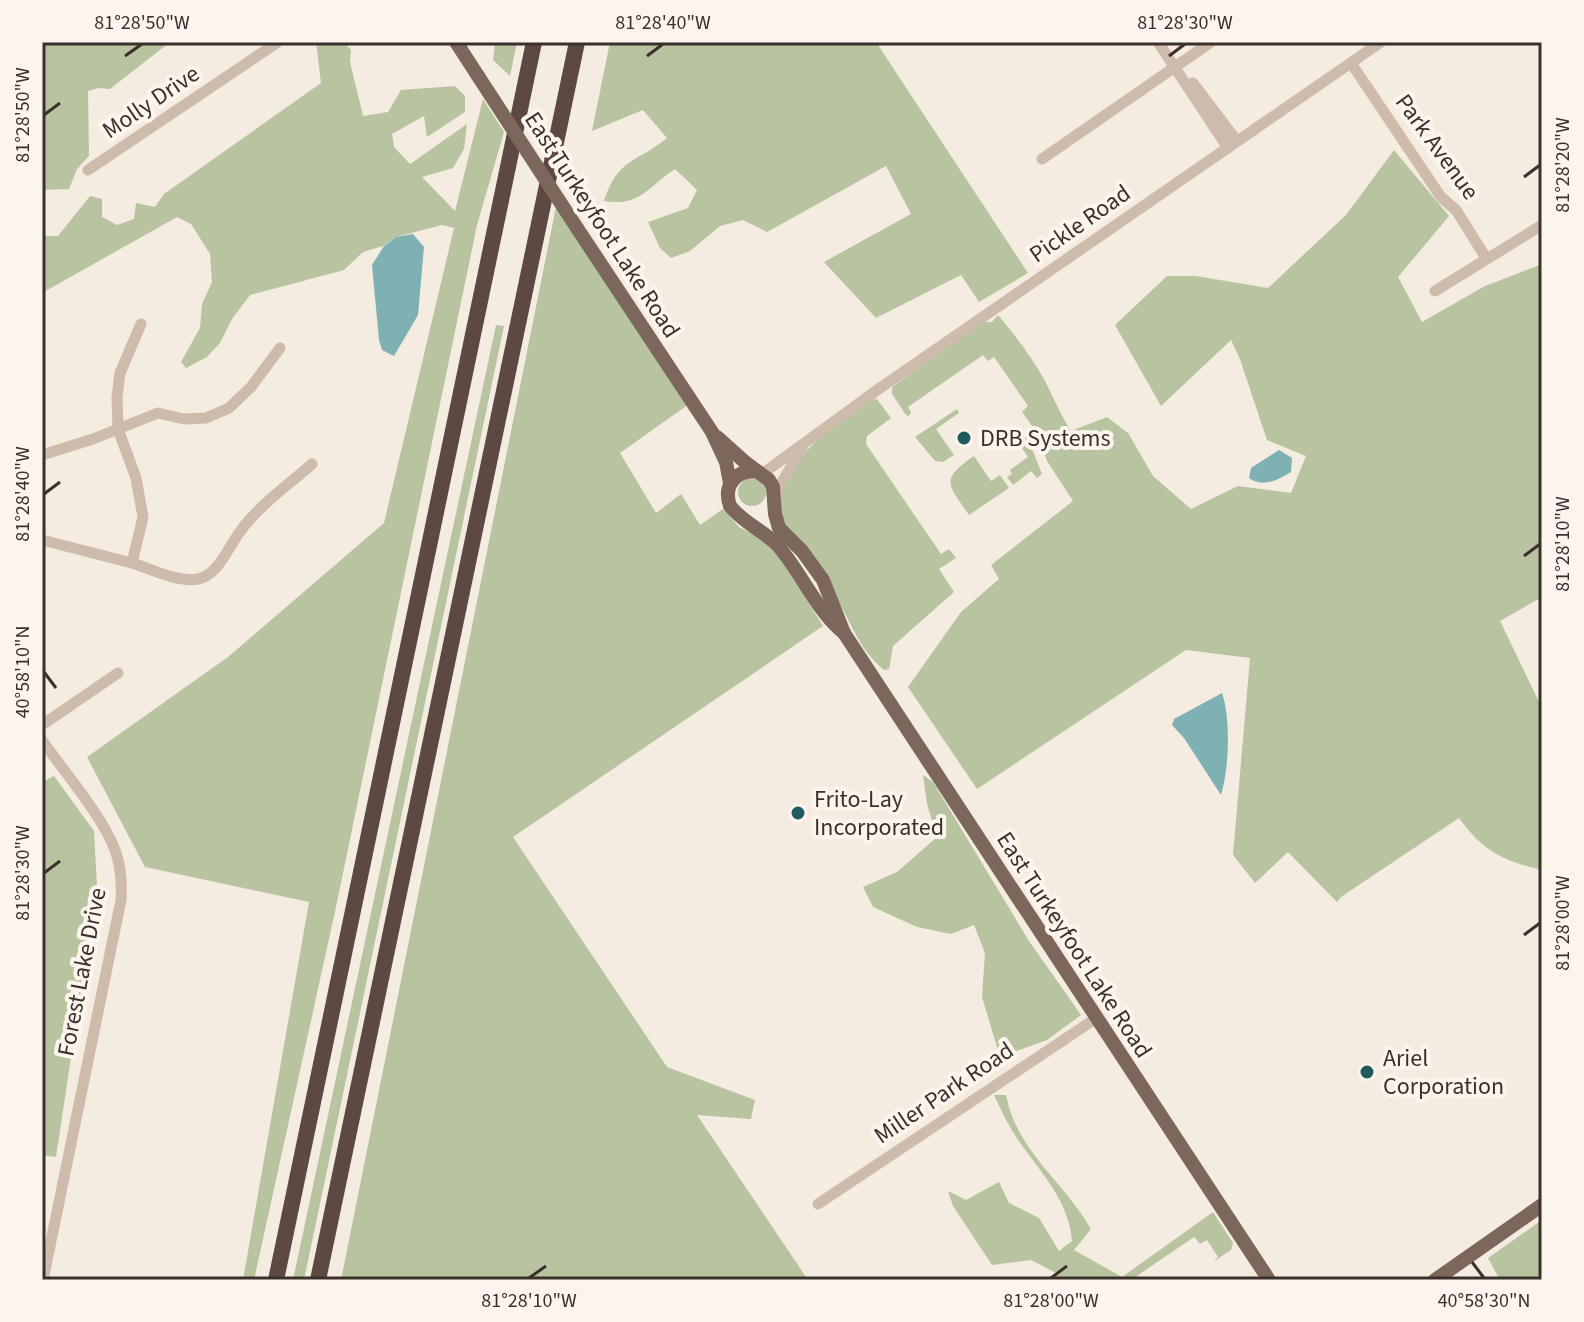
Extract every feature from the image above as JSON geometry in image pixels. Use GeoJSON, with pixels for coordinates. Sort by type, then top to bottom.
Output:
{"type":"FeatureCollection","features":[{"type":"Feature","properties":{"kind":"highway"},"geometry":{"type":"LineString","coordinates":[[276,1280],[534,42]]}},
{"type":"Feature","properties":{"kind":"highway"},"geometry":{"type":"LineString","coordinates":[[318,1280],[577,42]]}},
{"type":"Feature","properties":{"kind":"main road","name":"East Turkeyfoot Lake Road"},"geometry":{"type":"LineString","coordinates":[[456,42],[712,432],[726,462],[730,483]]}},
{"type":"Feature","properties":{"kind":"main road","name":"East Turkeyfoot Lake Road"},"geometry":{"type":"LineString","coordinates":[[712,432],[759,472]]}},
{"type":"Feature","properties":{"kind":"main road"},"geometry":{"type":"LineString","coordinates":[[759,472],[769,480],[774,498],[770,509],[757,518],[741,517],[727,499],[730,483],[741,473],[759,472]]}},
{"type":"Feature","properties":{"kind":"main road","name":"East Turkeyfoot Lake Road"},"geometry":{"type":"LineString","coordinates":[[774,498],[779,528],[802,551],[823,580],[844,633],[1269,1280]]}},
{"type":"Feature","properties":{"kind":"main road","name":"East Turkeyfoot Lake Road"},"geometry":{"type":"LineString","coordinates":[[741,517],[776,543],[795,566],[829,621],[844,633]]}},
{"type":"Feature","properties":{"kind":"main road"},"geometry":{"type":"LineString","coordinates":[[1435,1280],[1542,1205]]}},
{"type":"Feature","properties":{"kind":"street","name":"Molly Drive"},"geometry":{"type":"LineString","coordinates":[[88,170],[278,42]]}},
{"type":"Feature","properties":{"kind":"street"},"geometry":{"type":"LineString","coordinates":[[1158,42],[1180,77],[1233,145]]}},
{"type":"Feature","properties":{"kind":"street"},"geometry":{"type":"LineString","coordinates":[[1042,159],[1211,42]]}},
{"type":"Feature","properties":{"kind":"street","name":"Pickle Road"},"geometry":{"type":"LineString","coordinates":[[759,472],[1381,42]]}},
{"type":"Feature","properties":{"kind":"street","name":"Park Avenue"},"geometry":{"type":"LineString","coordinates":[[1351,63],[1441,197],[1456,210],[1486,258]]}},
{"type":"Feature","properties":{"kind":"street"},"geometry":{"type":"LineString","coordinates":[[1435,291],[1542,225]]}},
{"type":"Feature","properties":{"kind":"street"},"geometry":{"type":"LineString","coordinates":[[132,563],[143,517],[141,497],[118,429],[117,397],[120,373],[141,324]]}},
{"type":"Feature","properties":{"kind":"street"},"geometry":{"type":"LineString","coordinates":[[42,455],[158,413],[184,419],[206,418],[229,408],[251,387],[280,348]]}},
{"type":"Feature","properties":{"kind":"street","name":"Pickle Road"},"geometry":{"type":"LineString","coordinates":[[774,498],[804,443]]}},
{"type":"Feature","properties":{"kind":"street"},"geometry":{"type":"LineString","coordinates":[[42,540],[189,580],[202,579],[222,559],[240,531],[261,508],[312,464]]}},
{"type":"Feature","properties":{"kind":"street"},"geometry":{"type":"LineString","coordinates":[[42,725],[118,673]]}},
{"type":"Feature","properties":{"kind":"street","name":"Forest Lake Drive"},"geometry":{"type":"LineString","coordinates":[[42,740],[106,830],[116,851],[122,878],[121,900],[43,1280]]}},
{"type":"Feature","properties":{"kind":"street","name":"Miller Park Road"},"geometry":{"type":"LineString","coordinates":[[818,1204],[1095,1019]]}},
{"type":"Feature","properties":{"kind":"green space"},"geometry":{"type":"Polygon","coordinates":[[[42,42],[170,42],[110,89],[88,91],[89,156],[77,169],[69,189],[42,190],[42,42]]]}},
{"type":"Feature","properties":{"kind":"green space"},"geometry":{"type":"Polygon","coordinates":[[[316,42],[344,42],[351,50],[350,62],[363,116],[388,112],[401,90],[455,86],[465,96],[465,112],[427,137],[424,116],[392,134],[394,147],[410,164],[467,124],[464,149],[453,168],[422,177],[455,211],[483,99],[504,132],[477,225],[336,907],[254,1280],[243,1280],[309,902],[145,867],[87,757],[228,657],[384,523],[454,228],[442,225],[396,237],[383,246],[363,252],[344,270],[250,295],[232,319],[220,343],[207,357],[186,368],[181,362],[200,328],[202,304],[212,282],[210,254],[191,224],[177,217],[42,293],[42,236],[58,236],[90,196],[102,199],[102,217],[117,225],[134,219],[136,203],[155,207],[164,194],[321,83],[316,42]]]}},
{"type":"Feature","properties":{"kind":"green space"},"geometry":{"type":"Polygon","coordinates":[[[495,42],[517,42],[510,76],[493,60],[495,42]]]}},
{"type":"Feature","properties":{"kind":"green space"},"geometry":{"type":"Polygon","coordinates":[[[610,42],[876,42],[1028,273],[979,302],[961,275],[876,318],[824,262],[911,214],[886,166],[767,232],[743,220],[720,226],[690,251],[671,258],[660,248],[648,222],[688,208],[697,190],[675,169],[635,198],[604,201],[622,169],[667,138],[643,110],[592,131],[610,42]]]}},
{"type":"Feature","properties":{"kind":"green space"},"geometry":{"type":"Polygon","coordinates":[[[1394,150],[1449,216],[1398,277],[1422,322],[1485,286],[1542,264],[1542,597],[1500,621],[1542,708],[1542,870],[1495,853],[1477,839],[1459,818],[1337,902],[1288,852],[1255,883],[1233,855],[1250,658],[1186,650],[977,789],[908,687],[961,612],[999,579],[991,565],[1073,501],[1047,461],[1037,433],[1022,412],[1028,406],[994,357],[988,361],[983,355],[908,407],[911,412],[909,416],[892,394],[892,387],[983,322],[992,322],[998,315],[1039,370],[1071,431],[1107,417],[1128,433],[1153,476],[1191,509],[1238,486],[1291,493],[1306,456],[1267,440],[1231,340],[1161,406],[1115,325],[1167,276],[1196,276],[1268,288],[1346,215],[1394,150]]]}},
{"type":"Feature","properties":{"kind":"green space"},"geometry":{"type":"Polygon","coordinates":[[[556,207],[689,404],[620,453],[656,513],[681,494],[700,525],[723,509],[739,527],[757,536],[780,558],[823,626],[513,837],[667,1067],[755,1100],[751,1119],[697,1115],[808,1280],[341,1280],[556,207]]]}},
{"type":"Feature","properties":{"kind":"green space"},"geometry":{"type":"Polygon","coordinates":[[[496,325],[504,326],[304,1280],[293,1280],[496,325]]]}},
{"type":"Feature","properties":{"kind":"green space"},"geometry":{"type":"Polygon","coordinates":[[[877,399],[891,418],[867,436],[866,444],[941,554],[949,549],[956,558],[939,569],[954,592],[893,646],[889,669],[884,670],[868,653],[834,594],[788,533],[780,505],[784,486],[806,452],[839,423],[877,399]]]}},
{"type":"Feature","properties":{"kind":"green space"},"geometry":{"type":"Polygon","coordinates":[[[957,409],[959,413],[936,429],[954,455],[943,462],[935,461],[915,437],[957,409]]]}},
{"type":"Feature","properties":{"kind":"green space"},"geometry":{"type":"Polygon","coordinates":[[[1027,436],[1042,474],[1037,478],[1031,471],[1013,485],[1007,477],[1012,474],[1010,470],[1028,457],[1018,442],[1027,436]]]}},
{"type":"Feature","properties":{"kind":"green space"},"geometry":{"type":"Polygon","coordinates":[[[974,456],[991,481],[1000,475],[1009,488],[969,515],[950,483],[956,471],[974,456]]]}},
{"type":"Feature","properties":{"kind":"green space"},"geometry":{"type":"Polygon","coordinates":[[[752,478],[762,482],[766,492],[762,502],[752,506],[742,502],[738,492],[742,482],[752,478]]]}},
{"type":"Feature","properties":{"kind":"green space"},"geometry":{"type":"Polygon","coordinates":[[[923,775],[933,782],[1029,941],[1081,1015],[1047,1040],[1000,1057],[982,997],[985,953],[974,925],[951,934],[917,927],[873,907],[863,887],[897,872],[937,837],[927,804],[923,775]]]}},
{"type":"Feature","properties":{"kind":"green space"},"geometry":{"type":"Polygon","coordinates":[[[54,776],[94,831],[97,886],[56,1157],[42,1155],[42,782],[54,776]]]}},
{"type":"Feature","properties":{"kind":"green space"},"geometry":{"type":"Polygon","coordinates":[[[994,1095],[1006,1095],[1011,1115],[1030,1149],[1091,1229],[1074,1250],[1122,1277],[1213,1212],[1233,1243],[1231,1250],[1213,1262],[1218,1257],[1207,1240],[1200,1244],[1194,1237],[1131,1280],[1051,1280],[1058,1274],[1031,1260],[992,1265],[953,1206],[948,1191],[966,1200],[999,1182],[1009,1203],[1039,1218],[1059,1251],[1072,1241],[1060,1201],[1013,1132],[994,1095]]]}},
{"type":"Feature","properties":{"kind":"green space"},"geometry":{"type":"Polygon","coordinates":[[[1542,1220],[1542,1280],[1500,1280],[1488,1258],[1542,1220]]]}},
{"type":"Feature","properties":{"kind":"water"},"geometry":{"type":"Polygon","coordinates":[[[413,234],[424,247],[418,315],[394,356],[382,350],[379,340],[372,265],[384,246],[396,237],[413,234]]]}},
{"type":"Feature","properties":{"kind":"water"},"geometry":{"type":"Polygon","coordinates":[[[1279,450],[1292,458],[1291,472],[1265,483],[1249,478],[1251,468],[1279,450]]]}},
{"type":"Feature","properties":{"kind":"water"},"geometry":{"type":"Polygon","coordinates":[[[1222,693],[1228,744],[1221,795],[1172,725],[1174,719],[1222,693]]]}},
{"type":"Feature","properties":{"kind":"place","name":"DRB Systems"},"geometry":{"type":"Point","coordinates":[964,438]}},
{"type":"Feature","properties":{"kind":"place","name":"Frito-Lay Incorporated"},"geometry":{"type":"Point","coordinates":[798,813]}},
{"type":"Feature","properties":{"kind":"place","name":"Ariel Corporation"},"geometry":{"type":"Point","coordinates":[1367,1072]}}]}
